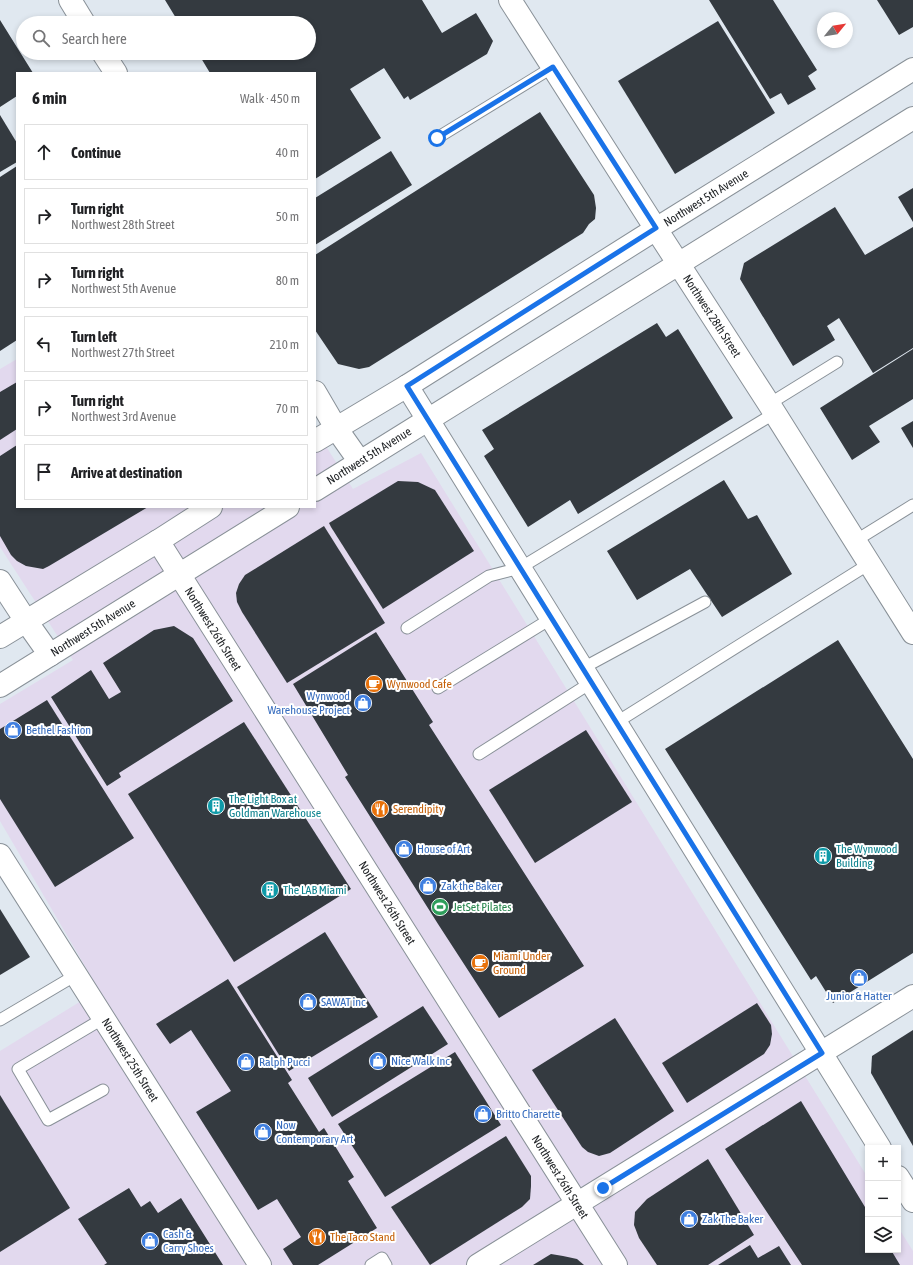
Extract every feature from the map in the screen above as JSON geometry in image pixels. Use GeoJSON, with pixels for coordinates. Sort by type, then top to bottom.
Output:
{"type":"FeatureCollection","features":[{"type":"Feature","properties":{"kind":"street"},"geometry":{"type":"LineString","coordinates":[[70,0],[80,16]]}},
{"type":"Feature","properties":{"kind":"street","name":"Northwest 28th Street"},"geometry":{"type":"LineString","coordinates":[[510,0],[772,408],[913,633]]}},
{"type":"Feature","properties":{"kind":"street"},"geometry":{"type":"LineString","coordinates":[[108,60],[115,72]]}},
{"type":"Feature","properties":{"kind":"street","name":"Northwest 5th Avenue"},"geometry":{"type":"LineString","coordinates":[[316,440],[407,386],[656,228],[913,69]]}},
{"type":"Feature","properties":{"kind":"street","name":"Northwest 5th Avenue"},"geometry":{"type":"LineString","coordinates":[[316,489],[913,118]]}},
{"type":"Feature","properties":{"kind":"street"},"geometry":{"type":"LineString","coordinates":[[407,386],[878,1145]]}},
{"type":"Feature","properties":{"kind":"street"},"geometry":{"type":"LineString","coordinates":[[316,394],[336,428],[360,462]]}},
{"type":"Feature","properties":{"kind":"street"},"geometry":{"type":"LineString","coordinates":[[0,637],[209,508]]}},
{"type":"Feature","properties":{"kind":"street","name":"Northwest 5th Avenue"},"geometry":{"type":"LineString","coordinates":[[0,686],[286,508]]}},
{"type":"Feature","properties":{"kind":"street","name":"Northwest 26th Street"},"geometry":{"type":"LineString","coordinates":[[158,541],[616,1265]]}},
{"type":"Feature","properties":{"kind":"street"},"geometry":{"type":"LineString","coordinates":[[0,581],[50,655]]}},
{"type":"Feature","properties":{"kind":"street","name":"Northwest 25th Street"},"geometry":{"type":"LineString","coordinates":[[0,855],[260,1265]]}},
{"type":"Feature","properties":{"kind":"street"},"geometry":{"type":"LineString","coordinates":[[478,1265],[913,996]]}},
{"type":"Feature","properties":{"kind":"street"},"geometry":{"type":"LineString","coordinates":[[900,1181],[913,1201]]}},
{"type":"Feature","properties":{"kind":"lane"},"geometry":{"type":"LineString","coordinates":[[437,138],[553,67]]}},
{"type":"Feature","properties":{"kind":"lane"},"geometry":{"type":"LineString","coordinates":[[407,628],[489,576],[520,568],[772,408],[837,362]]}},
{"type":"Feature","properties":{"kind":"lane"},"geometry":{"type":"LineString","coordinates":[[855,541],[913,504]]}},
{"type":"Feature","properties":{"kind":"lane"},"geometry":{"type":"LineString","coordinates":[[616,722],[869,564]]}},
{"type":"Feature","properties":{"kind":"lane"},"geometry":{"type":"LineString","coordinates":[[479,754],[587,675],[705,602]]}},
{"type":"Feature","properties":{"kind":"lane"},"geometry":{"type":"LineString","coordinates":[[438,688],[552,618]]}},
{"type":"Feature","properties":{"kind":"lane"},"geometry":{"type":"LineString","coordinates":[[0,1020],[76,975]]}},
{"type":"Feature","properties":{"kind":"lane"},"geometry":{"type":"LineString","coordinates":[[103,1090],[48,1120],[18,1069],[104,1018]]}},
{"type":"Feature","properties":{"kind":"lane"},"geometry":{"type":"LineString","coordinates":[[371,1265],[382,1258],[386,1265]]}},
{"type":"Feature","properties":{"kind":"shaded area"},"geometry":{"type":"Polygon","coordinates":[[[16,360],[16,508],[316,508],[316,431],[353,489],[421,453],[865,1173],[865,1253],[901,1253],[901,1232],[913,1251],[913,1265],[0,1265],[0,1051],[99,990],[0,821],[0,704],[73,660],[0,547],[0,369],[16,360]]]}},
{"type":"Feature","properties":{"kind":"building"},"geometry":{"type":"Polygon","coordinates":[[[165,0],[422,0],[442,33],[476,13],[493,41],[487,54],[410,100],[408,96],[404,99],[384,68],[350,89],[381,138],[316,178],[316,72],[209,72],[202,60],[316,60],[316,16],[175,16],[165,0]]]}},
{"type":"Feature","properties":{"kind":"building"},"geometry":{"type":"Polygon","coordinates":[[[709,0],[773,0],[817,70],[808,76],[816,89],[788,105],[781,93],[770,99],[709,0]]]}},
{"type":"Feature","properties":{"kind":"building"},"geometry":{"type":"Polygon","coordinates":[[[877,0],[913,0],[913,27],[899,35],[877,0]]]}},
{"type":"Feature","properties":{"kind":"building"},"geometry":{"type":"Polygon","coordinates":[[[0,20],[16,46],[16,60],[25,60],[32,72],[16,72],[16,97],[0,107],[0,20]]]}},
{"type":"Feature","properties":{"kind":"building"},"geometry":{"type":"Polygon","coordinates":[[[718,21],[775,113],[675,174],[618,81],[718,21]]]}},
{"type":"Feature","properties":{"kind":"building"},"geometry":{"type":"Polygon","coordinates":[[[540,112],[594,195],[596,208],[595,219],[589,224],[583,233],[369,367],[359,369],[338,364],[316,331],[316,254],[540,112]]]}},
{"type":"Feature","properties":{"kind":"building"},"geometry":{"type":"Polygon","coordinates":[[[0,115],[16,141],[16,163],[0,172],[0,115]]]}},
{"type":"Feature","properties":{"kind":"building"},"geometry":{"type":"Polygon","coordinates":[[[391,151],[412,185],[316,244],[316,197],[391,151]]]}},
{"type":"Feature","properties":{"kind":"building"},"geometry":{"type":"Polygon","coordinates":[[[16,167],[16,341],[0,351],[0,177],[16,167]]]}},
{"type":"Feature","properties":{"kind":"building"},"geometry":{"type":"Polygon","coordinates":[[[913,188],[913,222],[898,197],[913,188]]]}},
{"type":"Feature","properties":{"kind":"building"},"geometry":{"type":"Polygon","coordinates":[[[835,207],[865,255],[913,227],[913,348],[873,373],[839,318],[827,326],[835,340],[793,366],[740,279],[744,263],[835,207]]]}},
{"type":"Feature","properties":{"kind":"building"},"geometry":{"type":"Polygon","coordinates":[[[657,323],[666,337],[678,329],[733,418],[578,514],[570,500],[528,527],[484,456],[494,449],[482,430],[657,323]]]}},
{"type":"Feature","properties":{"kind":"building"},"geometry":{"type":"Polygon","coordinates":[[[913,349],[913,399],[869,426],[880,442],[852,460],[820,408],[913,349]]]}},
{"type":"Feature","properties":{"kind":"building"},"geometry":{"type":"Polygon","coordinates":[[[16,383],[16,430],[0,440],[0,392],[16,383]]]}},
{"type":"Feature","properties":{"kind":"building"},"geometry":{"type":"Polygon","coordinates":[[[913,421],[913,448],[901,428],[913,421]]]}},
{"type":"Feature","properties":{"kind":"building"},"geometry":{"type":"Polygon","coordinates":[[[16,446],[16,508],[146,508],[43,569],[26,566],[17,561],[11,555],[0,536],[0,456],[16,446]]]}},
{"type":"Feature","properties":{"kind":"building"},"geometry":{"type":"Polygon","coordinates":[[[724,480],[748,519],[757,515],[792,574],[722,617],[690,569],[637,600],[607,551],[724,480]]]}},
{"type":"Feature","properties":{"kind":"building"},"geometry":{"type":"Polygon","coordinates":[[[398,481],[418,482],[435,490],[474,551],[383,609],[329,523],[398,481]]]}},
{"type":"Feature","properties":{"kind":"building"},"geometry":{"type":"Polygon","coordinates":[[[324,526],[385,623],[287,683],[242,612],[237,602],[236,593],[239,584],[245,575],[324,526]]]}},
{"type":"Feature","properties":{"kind":"building"},"geometry":{"type":"Polygon","coordinates":[[[174,626],[193,638],[233,701],[119,773],[121,777],[107,786],[51,697],[91,670],[109,699],[121,692],[103,663],[154,630],[174,626]]]}},
{"type":"Feature","properties":{"kind":"building"},"geometry":{"type":"Polygon","coordinates":[[[376,632],[433,722],[429,725],[584,966],[499,1018],[345,777],[348,775],[293,684],[376,632]]]}},
{"type":"Feature","properties":{"kind":"building","name":"The Wynwood Building"},"geometry":{"type":"Polygon","coordinates":[[[838,640],[913,759],[913,953],[833,1003],[816,976],[811,980],[665,749],[838,640]]]}},
{"type":"Feature","properties":{"kind":"building"},"geometry":{"type":"Polygon","coordinates":[[[47,700],[134,838],[55,887],[0,799],[0,729],[47,700]]]}},
{"type":"Feature","properties":{"kind":"building"},"geometry":{"type":"Polygon","coordinates":[[[244,722],[351,889],[234,962],[128,794],[244,722]]]}},
{"type":"Feature","properties":{"kind":"building"},"geometry":{"type":"Polygon","coordinates":[[[586,730],[632,802],[535,863],[489,790],[586,730]]]}},
{"type":"Feature","properties":{"kind":"building"},"geometry":{"type":"Polygon","coordinates":[[[0,909],[30,957],[0,975],[0,909]]]}},
{"type":"Feature","properties":{"kind":"building","name":"SAWAT inc"},"geometry":{"type":"Polygon","coordinates":[[[325,932],[378,1017],[289,1071],[237,987],[325,932]]]}},
{"type":"Feature","properties":{"kind":"building"},"geometry":{"type":"Polygon","coordinates":[[[228,979],[292,1080],[288,1083],[319,1132],[324,1128],[354,1177],[348,1181],[377,1228],[318,1265],[293,1265],[283,1249],[301,1237],[277,1199],[258,1210],[196,1112],[231,1091],[191,1030],[170,1044],[156,1024],[228,979]]]}},
{"type":"Feature","properties":{"kind":"building"},"geometry":{"type":"Polygon","coordinates":[[[757,1003],[771,1025],[772,1034],[770,1045],[764,1054],[687,1103],[662,1063],[757,1003]]]}},
{"type":"Feature","properties":{"kind":"building","name":"Nice Walk Inc"},"geometry":{"type":"Polygon","coordinates":[[[423,1006],[448,1044],[332,1117],[308,1078],[423,1006]]]}},
{"type":"Feature","properties":{"kind":"building"},"geometry":{"type":"Polygon","coordinates":[[[615,1018],[674,1111],[610,1153],[599,1156],[588,1152],[582,1147],[532,1070],[615,1018]]]}},
{"type":"Feature","properties":{"kind":"building"},"geometry":{"type":"Polygon","coordinates":[[[913,1030],[913,1146],[871,1073],[872,1056],[913,1030]]]}},
{"type":"Feature","properties":{"kind":"building"},"geometry":{"type":"Polygon","coordinates":[[[455,1052],[501,1125],[385,1197],[338,1124],[455,1052]]]}},
{"type":"Feature","properties":{"kind":"building"},"geometry":{"type":"Polygon","coordinates":[[[0,1095],[70,1208],[0,1252],[0,1095]]]}},
{"type":"Feature","properties":{"kind":"building"},"geometry":{"type":"Polygon","coordinates":[[[801,1101],[865,1207],[865,1253],[893,1253],[900,1265],[802,1265],[725,1149],[801,1101]]]}},
{"type":"Feature","properties":{"kind":"building"},"geometry":{"type":"Polygon","coordinates":[[[506,1136],[531,1176],[530,1199],[522,1207],[430,1265],[391,1207],[506,1136]]]}},
{"type":"Feature","properties":{"kind":"building","name":"Zak The Baker"},"geometry":{"type":"Polygon","coordinates":[[[708,1159],[754,1235],[708,1265],[657,1265],[639,1238],[634,1225],[635,1212],[647,1199],[708,1159]]]}},
{"type":"Feature","properties":{"kind":"building","name":"Cash & Carry Shoes"},"geometry":{"type":"Polygon","coordinates":[[[129,1188],[141,1207],[150,1201],[158,1213],[181,1198],[223,1265],[104,1265],[107,1263],[78,1219],[129,1188]]]}},
{"type":"Feature","properties":{"kind":"building"},"geometry":{"type":"Polygon","coordinates":[[[750,1245],[758,1258],[779,1246],[791,1265],[718,1265],[750,1245]]]}},
{"type":"Feature","properties":{"kind":"building"},"geometry":{"type":"Polygon","coordinates":[[[551,1254],[577,1259],[584,1265],[533,1265],[551,1254]]]}},
{"type":"Feature","properties":{"kind":"place","name":"Wynwood Cafe"},"geometry":{"type":"Point","coordinates":[374,684]}},
{"type":"Feature","properties":{"kind":"place","name":"Wynwood Warehouse Project"},"geometry":{"type":"Point","coordinates":[363,703]}},
{"type":"Feature","properties":{"kind":"place","name":"Bethel Fashion"},"geometry":{"type":"Point","coordinates":[13,730]}},
{"type":"Feature","properties":{"kind":"place","name":"The Light Box at Goldman Warehouse"},"geometry":{"type":"Point","coordinates":[216,806]}},
{"type":"Feature","properties":{"kind":"place","name":"Serendipity"},"geometry":{"type":"Point","coordinates":[380,809]}},
{"type":"Feature","properties":{"kind":"place","name":"House of Art"},"geometry":{"type":"Point","coordinates":[404,849]}},
{"type":"Feature","properties":{"kind":"place","name":"The Wynwood Building"},"geometry":{"type":"Point","coordinates":[823,856]}},
{"type":"Feature","properties":{"kind":"place","name":"Zak the Baker"},"geometry":{"type":"Point","coordinates":[428,886]}},
{"type":"Feature","properties":{"kind":"place","name":"The LAB Miami"},"geometry":{"type":"Point","coordinates":[270,890]}},
{"type":"Feature","properties":{"kind":"place","name":"JetSet Pilates"},"geometry":{"type":"Point","coordinates":[440,907]}},
{"type":"Feature","properties":{"kind":"place","name":"Miami Under Ground"},"geometry":{"type":"Point","coordinates":[480,963]}},
{"type":"Feature","properties":{"kind":"place","name":"Junior & Hatter"},"geometry":{"type":"Point","coordinates":[859,978]}},
{"type":"Feature","properties":{"kind":"place","name":"SAWAT inc"},"geometry":{"type":"Point","coordinates":[308,1002]}},
{"type":"Feature","properties":{"kind":"place","name":"Nice Walk Inc"},"geometry":{"type":"Point","coordinates":[378,1061]}},
{"type":"Feature","properties":{"kind":"place","name":"Ralph Pucci"},"geometry":{"type":"Point","coordinates":[246,1062]}},
{"type":"Feature","properties":{"kind":"place","name":"Britto Charette"},"geometry":{"type":"Point","coordinates":[483,1114]}},
{"type":"Feature","properties":{"kind":"place","name":"Now Contemporary Art"},"geometry":{"type":"Point","coordinates":[263,1132]}},
{"type":"Feature","properties":{"kind":"place","name":"Zak The Baker"},"geometry":{"type":"Point","coordinates":[689,1219]}},
{"type":"Feature","properties":{"kind":"place","name":"The Taco Stand"},"geometry":{"type":"Point","coordinates":[317,1237]}},
{"type":"Feature","properties":{"kind":"place","name":"Cash & Carry Shoes"},"geometry":{"type":"Point","coordinates":[150,1241]}},
{"type":"Feature","properties":{"kind":"route"},"geometry":{"type":"LineString","coordinates":[[437,138],[553,67],[656,228],[407,386],[822,1053],[603,1188]]}}]}
